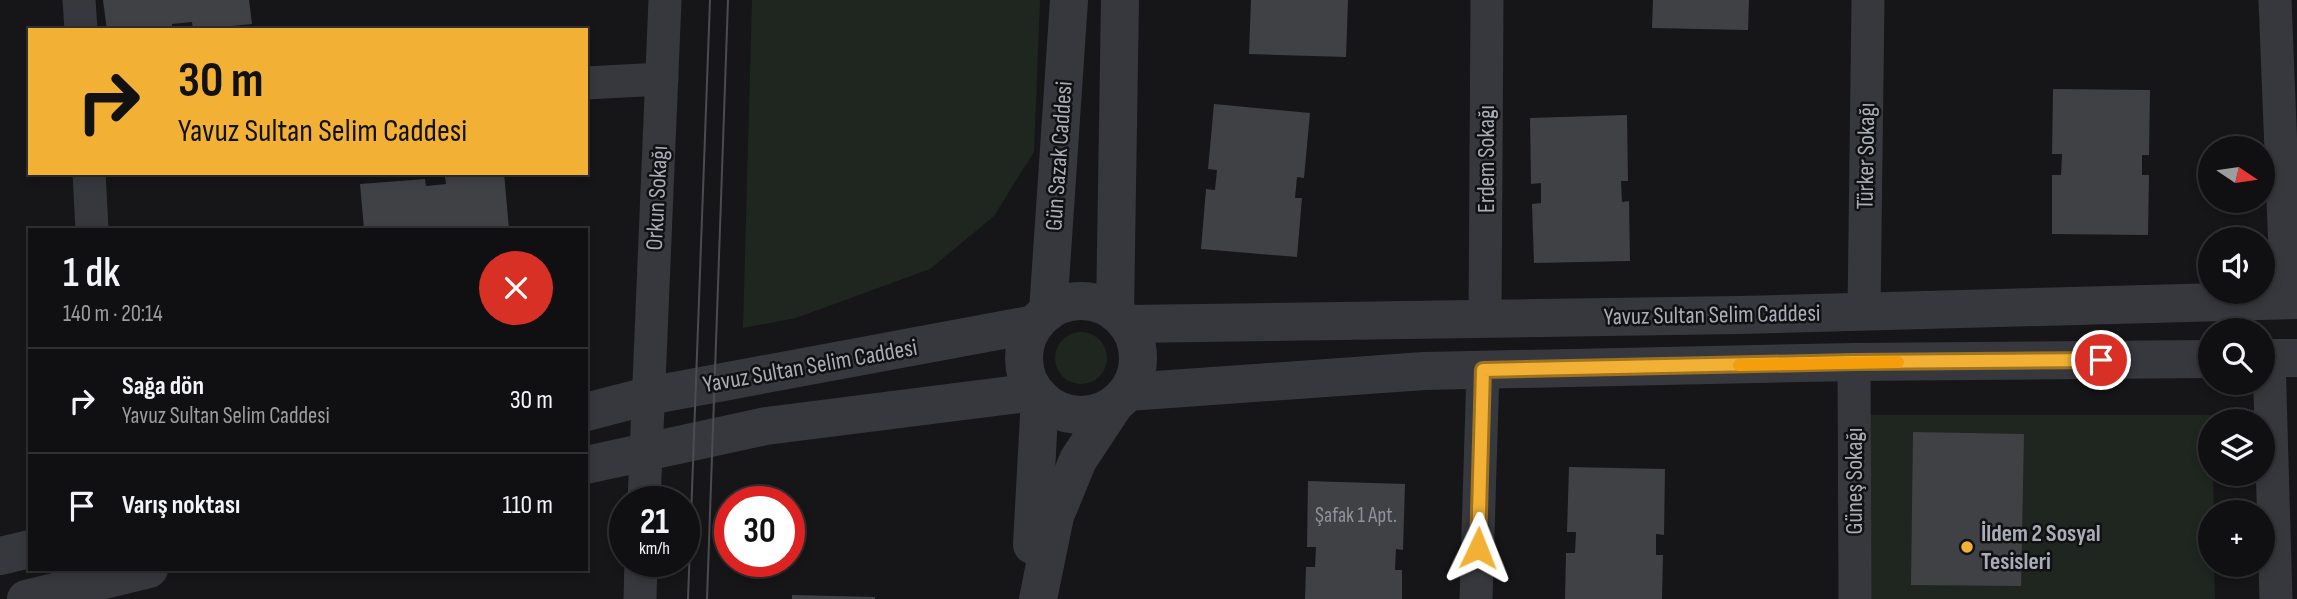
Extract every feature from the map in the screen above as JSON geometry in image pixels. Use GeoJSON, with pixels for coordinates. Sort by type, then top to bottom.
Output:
{"type":"FeatureCollection","features":[{"type":"Feature","properties":{"kind":"street"},"geometry":{"type":"LineString","coordinates":[[79,0],[81,28]]}},
{"type":"Feature","properties":{"kind":"street","name":"Orkun Sokağı"},"geometry":{"type":"LineString","coordinates":[[644,486],[665,0]]}},
{"type":"Feature","properties":{"kind":"street","name":"Gün Sazak Caddesi"},"geometry":{"type":"LineString","coordinates":[[1041,318],[1069,0]]}},
{"type":"Feature","properties":{"kind":"street"},"geometry":{"type":"LineString","coordinates":[[1119,0],[1121,318]]}},
{"type":"Feature","properties":{"kind":"street","name":"Erdem Sokağı"},"geometry":{"type":"LineString","coordinates":[[1485,319],[1487,0]]}},
{"type":"Feature","properties":{"kind":"street","name":"Türker Sokağı"},"geometry":{"type":"LineString","coordinates":[[1864,311],[1868,0]]}},
{"type":"Feature","properties":{"kind":"street"},"geometry":{"type":"LineString","coordinates":[[2275,0],[2292,301]]}},
{"type":"Feature","properties":{"kind":"street"},"geometry":{"type":"LineString","coordinates":[[588,83],[662,79]]}},
{"type":"Feature","properties":{"kind":"street"},"geometry":{"type":"LineString","coordinates":[[89,175],[92,228]]}},
{"type":"Feature","properties":{"kind":"street"},"geometry":{"type":"LineString","coordinates":[[1038,599],[1055,516],[1078,460],[1121,398],[1136,376],[1138,358],[1135,340],[1121,318],[1099,304],[1081,300],[1063,303],[1041,318],[1027,341],[1024,358],[1027,376],[1037,394],[1063,413],[1081,415],[1099,413],[1121,398]]}},
{"type":"Feature","properties":{"kind":"street","name":"Yavuz Sultan Selim Caddesi"},"geometry":{"type":"LineString","coordinates":[[1121,318],[1485,319],[2292,301]]}},
{"type":"Feature","properties":{"kind":"street","name":"Yavuz Sultan Selim Caddesi"},"geometry":{"type":"LineString","coordinates":[[588,411],[648,396],[1041,318]]}},
{"type":"Feature","properties":{"kind":"street"},"geometry":{"type":"LineString","coordinates":[[2276,358],[2276,599]]}},
{"type":"Feature","properties":{"kind":"street","name":"Yavuz Sultan Selim Caddesi"},"geometry":{"type":"LineString","coordinates":[[1121,398],[1423,372],[1854,362],[2198,359]]}},
{"type":"Feature","properties":{"kind":"street","name":"Güneş Sokağı"},"geometry":{"type":"LineString","coordinates":[[1854,362],[1855,599]]}},
{"type":"Feature","properties":{"kind":"street"},"geometry":{"type":"LineString","coordinates":[[1476,599],[1483,370]]}},
{"type":"Feature","properties":{"kind":"street"},"geometry":{"type":"LineString","coordinates":[[588,465],[766,426],[1037,394]]}},
{"type":"Feature","properties":{"kind":"street"},"geometry":{"type":"LineString","coordinates":[[1030,599],[1037,394]]}},
{"type":"Feature","properties":{"kind":"street"},"geometry":{"type":"LineString","coordinates":[[0,556],[28,549]]}},
{"type":"Feature","properties":{"kind":"street"},"geometry":{"type":"LineString","coordinates":[[26,599],[141,571]]}},
{"type":"Feature","properties":{"kind":"street"},"geometry":{"type":"LineString","coordinates":[[640,599],[641,577]]}},
{"type":"Feature","properties":{"kind":"shaded area"},"geometry":{"type":"Polygon","coordinates":[[[752,0],[1040,0],[1034,152],[994,216],[930,269],[796,318],[743,328],[752,0]]]}},
{"type":"Feature","properties":{"kind":"shaded area"},"geometry":{"type":"Polygon","coordinates":[[[1081,332],[1100,339],[1107,358],[1100,377],[1081,384],[1062,377],[1055,358],[1062,339],[1081,332]]]}},
{"type":"Feature","properties":{"kind":"shaded area"},"geometry":{"type":"Polygon","coordinates":[[[1857,415],[2198,415],[2198,486],[2213,486],[2214,500],[2198,500],[2198,577],[2214,577],[2215,599],[1855,599],[1857,415]]]}},
{"type":"Feature","properties":{"kind":"building"},"geometry":{"type":"Polygon","coordinates":[[[103,0],[249,0],[252,24],[193,28],[192,22],[172,24],[172,28],[107,28],[103,0]]]}},
{"type":"Feature","properties":{"kind":"building"},"geometry":{"type":"Polygon","coordinates":[[[1251,0],[1348,0],[1346,57],[1249,54],[1251,0]]]}},
{"type":"Feature","properties":{"kind":"building"},"geometry":{"type":"Polygon","coordinates":[[[1653,0],[1749,0],[1748,30],[1652,28],[1653,0]]]}},
{"type":"Feature","properties":{"kind":"building"},"geometry":{"type":"Polygon","coordinates":[[[2053,89],[2150,90],[2149,155],[2142,155],[2142,175],[2149,175],[2148,235],[2052,234],[2052,175],[2061,175],[2062,154],[2052,154],[2053,89]]]}},
{"type":"Feature","properties":{"kind":"building"},"geometry":{"type":"Polygon","coordinates":[[[1214,104],[1310,113],[1304,178],[1297,177],[1295,198],[1302,198],[1297,257],[1201,249],[1206,189],[1215,190],[1217,170],[1208,169],[1214,104]]]}},
{"type":"Feature","properties":{"kind":"building"},"geometry":{"type":"Polygon","coordinates":[[[1627,115],[1628,181],[1621,181],[1622,202],[1629,201],[1630,261],[1534,263],[1532,204],[1541,203],[1541,183],[1531,184],[1530,118],[1627,115]]]}},
{"type":"Feature","properties":{"kind":"building"},"geometry":{"type":"Polygon","coordinates":[[[504,175],[509,228],[364,228],[360,184],[425,179],[426,186],[446,184],[445,177],[504,175]]]}},
{"type":"Feature","properties":{"kind":"building"},"geometry":{"type":"Polygon","coordinates":[[[1913,432],[2024,434],[2021,586],[1911,585],[1913,432]]]}},
{"type":"Feature","properties":{"kind":"building"},"geometry":{"type":"Polygon","coordinates":[[[1569,467],[1665,469],[1664,535],[1656,534],[1656,555],[1663,555],[1662,599],[1565,599],[1566,553],[1575,553],[1576,532],[1567,532],[1569,467]]]}},
{"type":"Feature","properties":{"kind":"building"},"geometry":{"type":"Polygon","coordinates":[[[1308,481],[1405,484],[1403,550],[1396,549],[1395,570],[1402,570],[1402,599],[1305,599],[1306,567],[1315,567],[1316,547],[1307,547],[1308,481]]]}},
{"type":"Feature","properties":{"kind":"building"},"geometry":{"type":"Polygon","coordinates":[[[792,595],[875,597],[875,599],[792,599],[792,595]]]}},
{"type":"Feature","properties":{"kind":"tram line"},"geometry":{"type":"LineString","coordinates":[[688,599],[710,0]]}},
{"type":"Feature","properties":{"kind":"tram line"},"geometry":{"type":"LineString","coordinates":[[707,599],[728,0]]}},
{"type":"Feature","properties":{"kind":"slow traffic"},"geometry":{"type":"LineString","coordinates":[[1739,365],[1898,362]]}},
{"type":"Feature","properties":{"kind":"place","name":"İldem 2 Sosyal Tesisleri"},"geometry":{"type":"Point","coordinates":[1967,547]}},
{"type":"Feature","properties":{"kind":"route"},"geometry":{"type":"LineString","coordinates":[[1478,548],[1483,370],[2101,360]]}}]}
